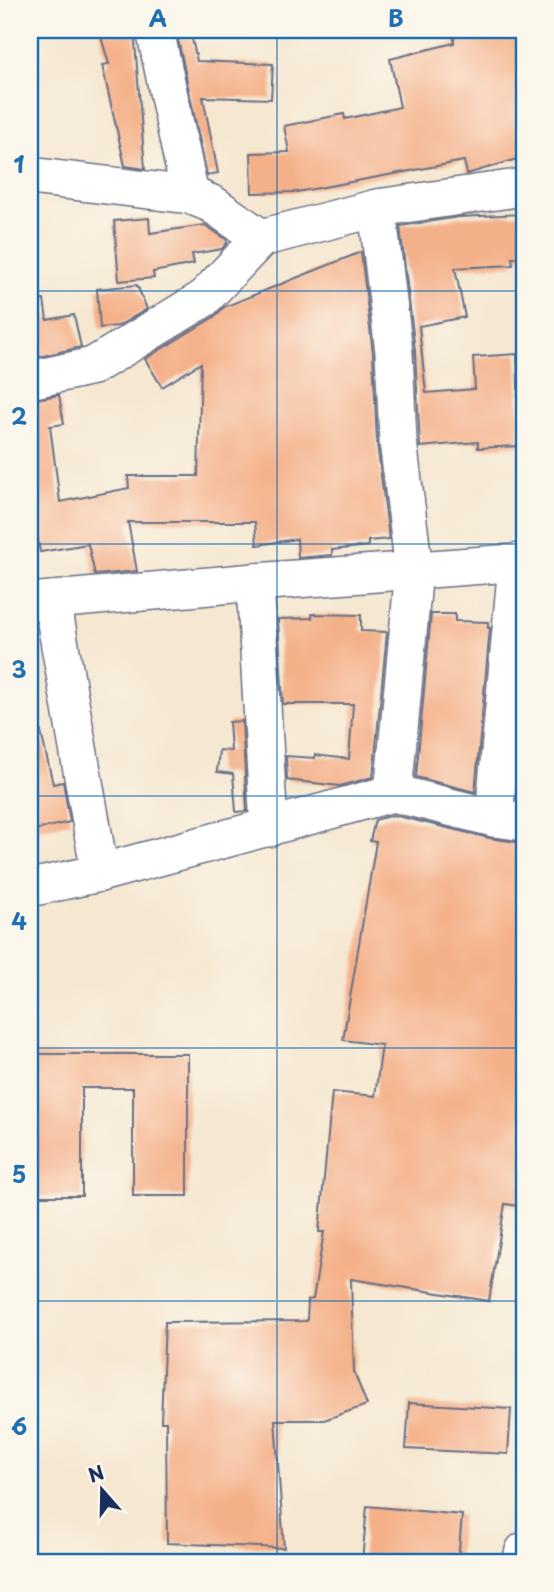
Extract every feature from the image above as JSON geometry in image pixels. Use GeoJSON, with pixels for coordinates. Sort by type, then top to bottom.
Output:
{"type":"FeatureCollection","features":[{"type":"Feature","properties":{"kind":"street"},"geometry":{"type":"LineString","coordinates":[[155,30],[190,195]]}},
{"type":"Feature","properties":{"kind":"street"},"geometry":{"type":"LineString","coordinates":[[30,176],[190,195],[212,204],[261,238]]}},
{"type":"Feature","properties":{"kind":"street"},"geometry":{"type":"LineString","coordinates":[[30,380],[93,366],[203,299],[261,238],[377,208],[524,187]]}},
{"type":"Feature","properties":{"kind":"street"},"geometry":{"type":"LineString","coordinates":[[377,208],[394,352],[398,441],[414,570],[393,793]]}},
{"type":"Feature","properties":{"kind":"street"},"geometry":{"type":"LineString","coordinates":[[30,888],[100,873],[393,793],[509,820],[521,563],[41,601],[100,873]]}},
{"type":"Feature","properties":{"kind":"street"},"geometry":{"type":"LineString","coordinates":[[255,582],[269,828]]}},
{"type":"Feature","properties":{"kind":"street"},"geometry":{"type":"LineString","coordinates":[[520,1562],[524,1551]]}},
{"type":"Feature","properties":{"kind":"building"},"geometry":{"type":"Polygon","coordinates":[[[99,30],[134,30],[145,169],[125,166],[102,65],[109,64],[99,30]]]}},
{"type":"Feature","properties":{"kind":"building"},"geometry":{"type":"Polygon","coordinates":[[[176,30],[190,30],[197,61],[273,64],[271,99],[203,97],[218,173],[207,175],[176,30]]]}},
{"type":"Feature","properties":{"kind":"building"},"geometry":{"type":"Polygon","coordinates":[[[454,30],[524,30],[524,157],[467,174],[464,161],[297,192],[252,193],[251,153],[289,152],[284,126],[344,114],[345,119],[400,107],[390,59],[454,43],[454,30]]]}},
{"type":"Feature","properties":{"kind":"building"},"geometry":{"type":"Polygon","coordinates":[[[524,214],[524,257],[512,258],[513,265],[455,268],[465,317],[419,326],[426,393],[475,389],[473,357],[517,354],[520,446],[478,448],[478,442],[420,447],[415,350],[400,226],[459,217],[524,214]]]}},
{"type":"Feature","properties":{"kind":"building"},"geometry":{"type":"Polygon","coordinates":[[[149,218],[150,233],[205,225],[227,240],[227,243],[222,249],[192,254],[194,264],[153,272],[154,278],[119,281],[114,221],[149,218]]]}},
{"type":"Feature","properties":{"kind":"building"},"geometry":{"type":"Polygon","coordinates":[[[361,252],[373,354],[377,443],[389,539],[368,541],[368,546],[332,550],[332,555],[298,558],[297,539],[257,545],[255,522],[128,522],[137,571],[95,575],[88,544],[40,552],[33,514],[30,515],[30,400],[59,395],[64,424],[50,426],[60,502],[129,488],[128,476],[198,476],[201,363],[162,387],[145,359],[214,317],[224,307],[361,252]]]}},
{"type":"Feature","properties":{"kind":"building"},"geometry":{"type":"Polygon","coordinates":[[[137,285],[147,309],[118,326],[100,328],[97,289],[137,285]]]}},
{"type":"Feature","properties":{"kind":"building"},"geometry":{"type":"Polygon","coordinates":[[[44,300],[47,320],[74,315],[81,347],[30,359],[30,301],[44,300]]]}},
{"type":"Feature","properties":{"kind":"building"},"geometry":{"type":"Polygon","coordinates":[[[312,614],[361,615],[361,631],[387,632],[373,777],[340,786],[287,780],[286,756],[315,758],[315,755],[349,759],[353,704],[283,704],[278,619],[312,618],[312,614]]]}},
{"type":"Feature","properties":{"kind":"building"},"geometry":{"type":"Polygon","coordinates":[[[431,614],[455,614],[455,621],[488,622],[490,628],[475,792],[416,777],[431,614]]]}},
{"type":"Feature","properties":{"kind":"building"},"geometry":{"type":"Polygon","coordinates":[[[524,716],[524,801],[517,800],[524,716]]]}},
{"type":"Feature","properties":{"kind":"building"},"geometry":{"type":"Polygon","coordinates":[[[242,721],[247,811],[236,812],[233,774],[217,772],[219,750],[231,751],[229,722],[242,721]]]}},
{"type":"Feature","properties":{"kind":"building"},"geometry":{"type":"Polygon","coordinates":[[[40,728],[53,784],[63,782],[70,822],[30,831],[30,729],[40,728]]]}},
{"type":"Feature","properties":{"kind":"building"},"geometry":{"type":"Polygon","coordinates":[[[393,815],[489,838],[524,843],[524,1170],[519,1206],[505,1204],[489,1301],[351,1279],[354,1372],[367,1405],[324,1420],[275,1420],[284,1548],[167,1543],[166,1422],[161,1422],[165,1322],[307,1321],[308,1300],[313,1299],[324,1232],[319,1232],[332,1092],[375,1096],[382,1045],[343,1040],[376,842],[370,841],[375,820],[393,815]]]}},
{"type":"Feature","properties":{"kind":"building"},"geometry":{"type":"Polygon","coordinates":[[[30,1054],[188,1054],[188,1196],[133,1196],[133,1088],[82,1088],[82,1196],[30,1196],[30,1054]]]}},
{"type":"Feature","properties":{"kind":"building"},"geometry":{"type":"Polygon","coordinates":[[[409,1403],[511,1409],[508,1454],[406,1449],[409,1403]]]}},
{"type":"Feature","properties":{"kind":"building"},"geometry":{"type":"Polygon","coordinates":[[[367,1506],[462,1515],[458,1562],[362,1562],[367,1506]]]}}]}
